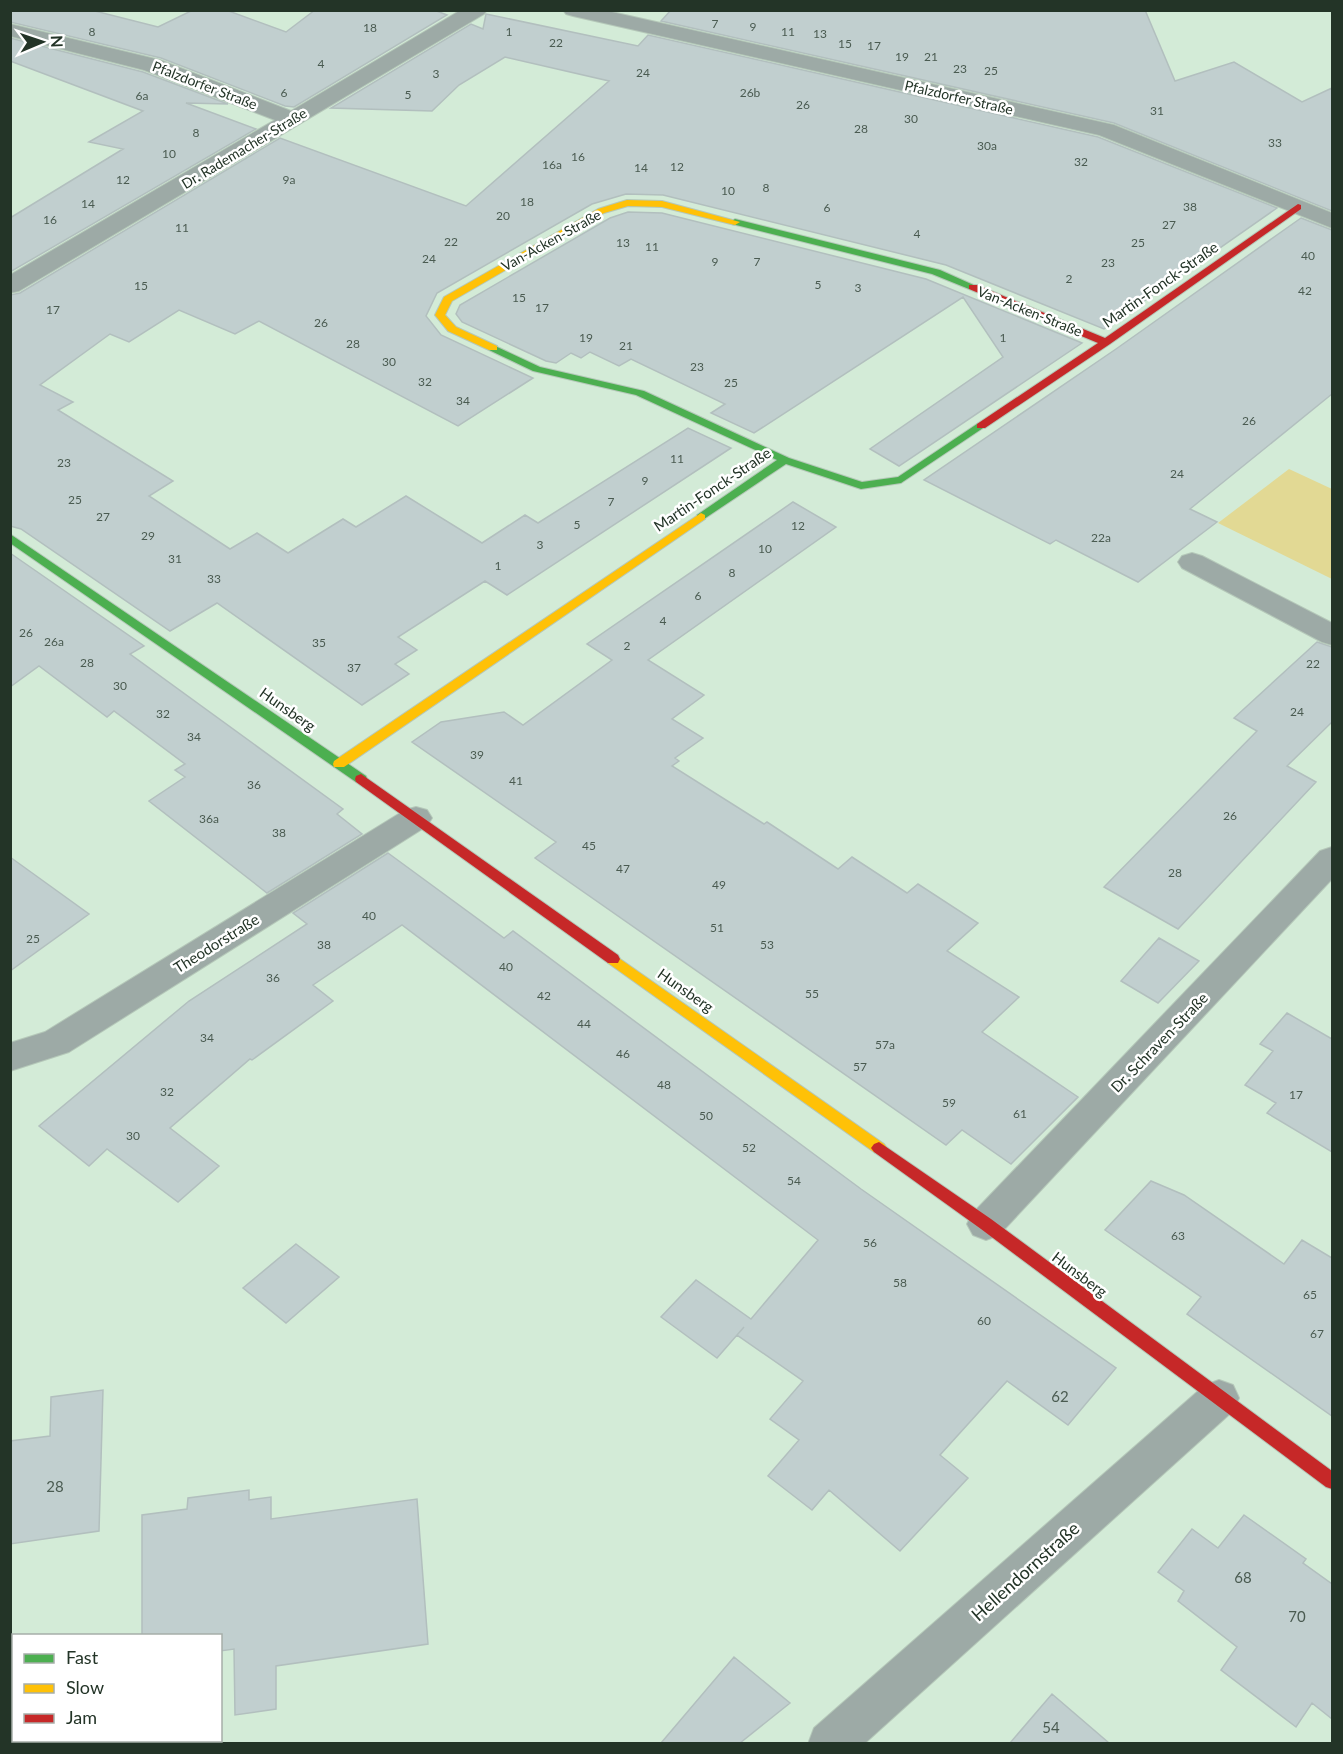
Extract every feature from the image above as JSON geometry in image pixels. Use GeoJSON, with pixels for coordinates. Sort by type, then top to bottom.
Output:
{"type":"FeatureCollection","features":[{"type":"Feature","properties":{"kind":"street","name":"Dr. Rademacher-Straße"},"geometry":{"type":"LineString","coordinates":[[10,286],[477,10]]}},
{"type":"Feature","properties":{"kind":"street","name":"Pfalzdorfer Straße"},"geometry":{"type":"LineString","coordinates":[[573,10],[1106,130],[1332,222]]}},
{"type":"Feature","properties":{"kind":"street","name":"Pfalzdorfer Straße"},"geometry":{"type":"LineString","coordinates":[[10,30],[152,65],[293,119]]}},
{"type":"Feature","properties":{"kind":"street","name":"Van-Acken-Straße"},"geometry":{"type":"LineString","coordinates":[[785,460],[640,393],[537,369],[452,329],[440,315],[448,299],[601,211],[627,203],[662,204],[936,272],[1106,342]]}},
{"type":"Feature","properties":{"kind":"street","name":"Martin-Fonck-Straße"},"geometry":{"type":"LineString","coordinates":[[339,764],[785,460],[861,486],[901,480],[1106,342],[1298,207]]}},
{"type":"Feature","properties":{"kind":"street","name":"Hunsberg"},"geometry":{"type":"LineString","coordinates":[[10,537],[416,818],[986,1224],[1332,1481]]}},
{"type":"Feature","properties":{"kind":"street"},"geometry":{"type":"LineString","coordinates":[[1192,562],[1332,635]]}},
{"type":"Feature","properties":{"kind":"street","name":"Theodorstraße"},"geometry":{"type":"LineString","coordinates":[[10,1057],[57,1042],[416,818]]}},
{"type":"Feature","properties":{"kind":"street","name":"Dr. Schraven-Straße"},"geometry":{"type":"LineString","coordinates":[[986,1224],[1332,859]]}},
{"type":"Feature","properties":{"kind":"street","name":"Hellendornstraße"},"geometry":{"type":"LineString","coordinates":[[830,1743],[1219,1398]]}},
{"type":"Feature","properties":{"kind":"shaded area"},"geometry":{"type":"Polygon","coordinates":[[[1289,469],[1332,489],[1332,579],[1218,523],[1289,469]]]}},
{"type":"Feature","properties":{"kind":"building"},"geometry":{"type":"Polygon","coordinates":[[[10,10],[91,10],[158,27],[193,10],[226,10],[286,32],[315,10],[434,10],[447,15],[294,107],[285,106],[161,58],[10,22],[10,10]]]}},
{"type":"Feature","properties":{"kind":"building"},"geometry":{"type":"Polygon","coordinates":[[[671,10],[1145,10],[1175,81],[1234,62],[1302,102],[1332,88],[1332,211],[1114,123],[661,21],[671,10]]]}},
{"type":"Feature","properties":{"kind":"building"},"geometry":{"type":"Polygon","coordinates":[[[486,14],[638,46],[648,35],[1098,137],[1277,208],[1104,329],[946,265],[663,195],[626,194],[592,204],[437,293],[426,316],[441,335],[533,378],[458,426],[259,321],[235,334],[179,310],[129,342],[110,334],[40,385],[73,402],[58,410],[173,481],[149,496],[230,549],[257,533],[288,553],[343,519],[356,527],[406,496],[482,543],[525,515],[538,523],[688,428],[731,448],[507,595],[485,581],[398,637],[417,650],[395,664],[409,674],[362,705],[217,603],[170,631],[21,529],[10,526],[10,295],[20,293],[280,138],[466,206],[609,81],[505,57],[459,85],[432,111],[331,108],[471,24],[483,29],[486,14]]]}},
{"type":"Feature","properties":{"kind":"building"},"geometry":{"type":"Polygon","coordinates":[[[10,38],[143,72],[228,104],[186,103],[256,129],[10,272],[10,218],[123,149],[89,142],[143,111],[10,61],[10,38]]]}},
{"type":"Feature","properties":{"kind":"building"},"geometry":{"type":"Polygon","coordinates":[[[628,212],[662,213],[926,279],[1082,343],[899,466],[870,449],[1003,357],[963,297],[754,433],[711,413],[725,404],[631,359],[619,366],[590,352],[581,358],[571,353],[556,363],[546,361],[462,322],[456,314],[460,305],[610,218],[628,212]]]}},
{"type":"Feature","properties":{"kind":"building"},"geometry":{"type":"Polygon","coordinates":[[[1301,218],[1332,230],[1332,394],[1190,509],[1217,522],[1138,582],[1056,540],[1050,544],[924,480],[1116,349],[1301,218]]]}},
{"type":"Feature","properties":{"kind":"building"},"geometry":{"type":"Polygon","coordinates":[[[793,502],[836,527],[648,660],[704,695],[672,719],[703,738],[675,758],[679,761],[672,766],[764,824],[767,822],[838,869],[852,857],[907,893],[918,884],[978,923],[947,951],[1019,997],[982,1032],[1078,1097],[1011,1164],[962,1130],[946,1145],[535,858],[556,842],[412,742],[441,722],[504,712],[523,725],[612,660],[587,644],[793,502]]]}},
{"type":"Feature","properties":{"kind":"building"},"geometry":{"type":"Polygon","coordinates":[[[10,553],[144,646],[130,654],[343,809],[337,814],[362,834],[267,893],[149,801],[185,777],[175,770],[185,764],[114,711],[107,717],[39,666],[10,687],[10,553]]]}},
{"type":"Feature","properties":{"kind":"building"},"geometry":{"type":"Polygon","coordinates":[[[1317,642],[1332,647],[1332,722],[1287,766],[1316,782],[1178,929],[1104,887],[1257,731],[1234,718],[1317,642]]]}},
{"type":"Feature","properties":{"kind":"building"},"geometry":{"type":"Polygon","coordinates":[[[388,853],[504,938],[513,931],[861,1189],[1116,1368],[1068,1425],[1007,1381],[940,1455],[968,1478],[900,1551],[829,1490],[812,1510],[768,1476],[799,1440],[770,1419],[803,1381],[737,1335],[717,1358],[661,1317],[696,1280],[751,1319],[818,1240],[402,925],[313,985],[333,1001],[252,1060],[250,1059],[170,1128],[219,1166],[178,1202],[107,1149],[89,1166],[39,1126],[189,1001],[307,924],[293,913],[388,853]]]}},
{"type":"Feature","properties":{"kind":"building"},"geometry":{"type":"Polygon","coordinates":[[[10,857],[89,914],[10,971],[10,857]]]}},
{"type":"Feature","properties":{"kind":"building"},"geometry":{"type":"Polygon","coordinates":[[[1159,938],[1199,961],[1158,1003],[1121,981],[1159,938]]]}},
{"type":"Feature","properties":{"kind":"building"},"geometry":{"type":"Polygon","coordinates":[[[1287,1013],[1332,1039],[1332,1152],[1267,1113],[1276,1103],[1245,1085],[1273,1051],[1260,1044],[1287,1013]]]}},
{"type":"Feature","properties":{"kind":"building"},"geometry":{"type":"Polygon","coordinates":[[[1151,1181],[1184,1195],[1284,1264],[1302,1240],[1332,1258],[1332,1416],[1187,1314],[1201,1297],[1105,1230],[1151,1181]]]}},
{"type":"Feature","properties":{"kind":"building"},"geometry":{"type":"Polygon","coordinates":[[[296,1244],[339,1277],[286,1323],[243,1288],[296,1244]]]}},
{"type":"Feature","properties":{"kind":"building"},"geometry":{"type":"Polygon","coordinates":[[[103,1390],[99,1531],[10,1544],[10,1441],[50,1436],[51,1397],[103,1390]]]}},
{"type":"Feature","properties":{"kind":"building"},"geometry":{"type":"Polygon","coordinates":[[[249,1490],[249,1500],[271,1497],[271,1519],[417,1499],[428,1644],[276,1666],[276,1709],[235,1715],[234,1649],[222,1651],[222,1634],[142,1634],[142,1515],[187,1509],[188,1498],[249,1490]]]}},
{"type":"Feature","properties":{"kind":"building"},"geometry":{"type":"Polygon","coordinates":[[[1244,1515],[1306,1559],[1303,1563],[1332,1584],[1332,1719],[1312,1703],[1296,1727],[1221,1670],[1237,1647],[1178,1601],[1184,1591],[1158,1572],[1192,1529],[1218,1548],[1244,1515]]]}},
{"type":"Feature","properties":{"kind":"building"},"geometry":{"type":"Polygon","coordinates":[[[734,1657],[790,1703],[740,1743],[661,1743],[734,1657]]]}},
{"type":"Feature","properties":{"kind":"building"},"geometry":{"type":"Polygon","coordinates":[[[1052,1694],[1109,1743],[1010,1743],[1052,1694]]]}},
{"type":"Feature","properties":{"kind":"traffic: fast"},"geometry":{"type":"LineString","coordinates":[[735,222],[936,272],[973,287]]}},
{"type":"Feature","properties":{"kind":"traffic: fast"},"geometry":{"type":"LineString","coordinates":[[493,348],[537,369],[640,393],[785,460]]}},
{"type":"Feature","properties":{"kind":"traffic: fast"},"geometry":{"type":"LineString","coordinates":[[701,517],[785,460],[861,486],[901,480],[981,426]]}},
{"type":"Feature","properties":{"kind":"traffic: fast"},"geometry":{"type":"LineString","coordinates":[[10,537],[361,779]]}},
{"type":"Feature","properties":{"kind":"traffic: slow"},"geometry":{"type":"LineString","coordinates":[[493,348],[452,329],[440,315],[448,299],[601,211],[627,203],[662,204],[735,222]]}},
{"type":"Feature","properties":{"kind":"traffic: slow"},"geometry":{"type":"LineString","coordinates":[[339,764],[701,517]]}},
{"type":"Feature","properties":{"kind":"traffic: slow"},"geometry":{"type":"LineString","coordinates":[[613,959],[879,1148]]}},
{"type":"Feature","properties":{"kind":"traffic: jam"},"geometry":{"type":"LineString","coordinates":[[981,426],[1106,342],[1298,207]]}},
{"type":"Feature","properties":{"kind":"traffic: jam"},"geometry":{"type":"LineString","coordinates":[[973,287],[1106,342]]}},
{"type":"Feature","properties":{"kind":"traffic: jam"},"geometry":{"type":"LineString","coordinates":[[361,779],[613,959]]}},
{"type":"Feature","properties":{"kind":"traffic: jam"},"geometry":{"type":"LineString","coordinates":[[879,1148],[986,1224],[1332,1481]]}}]}
